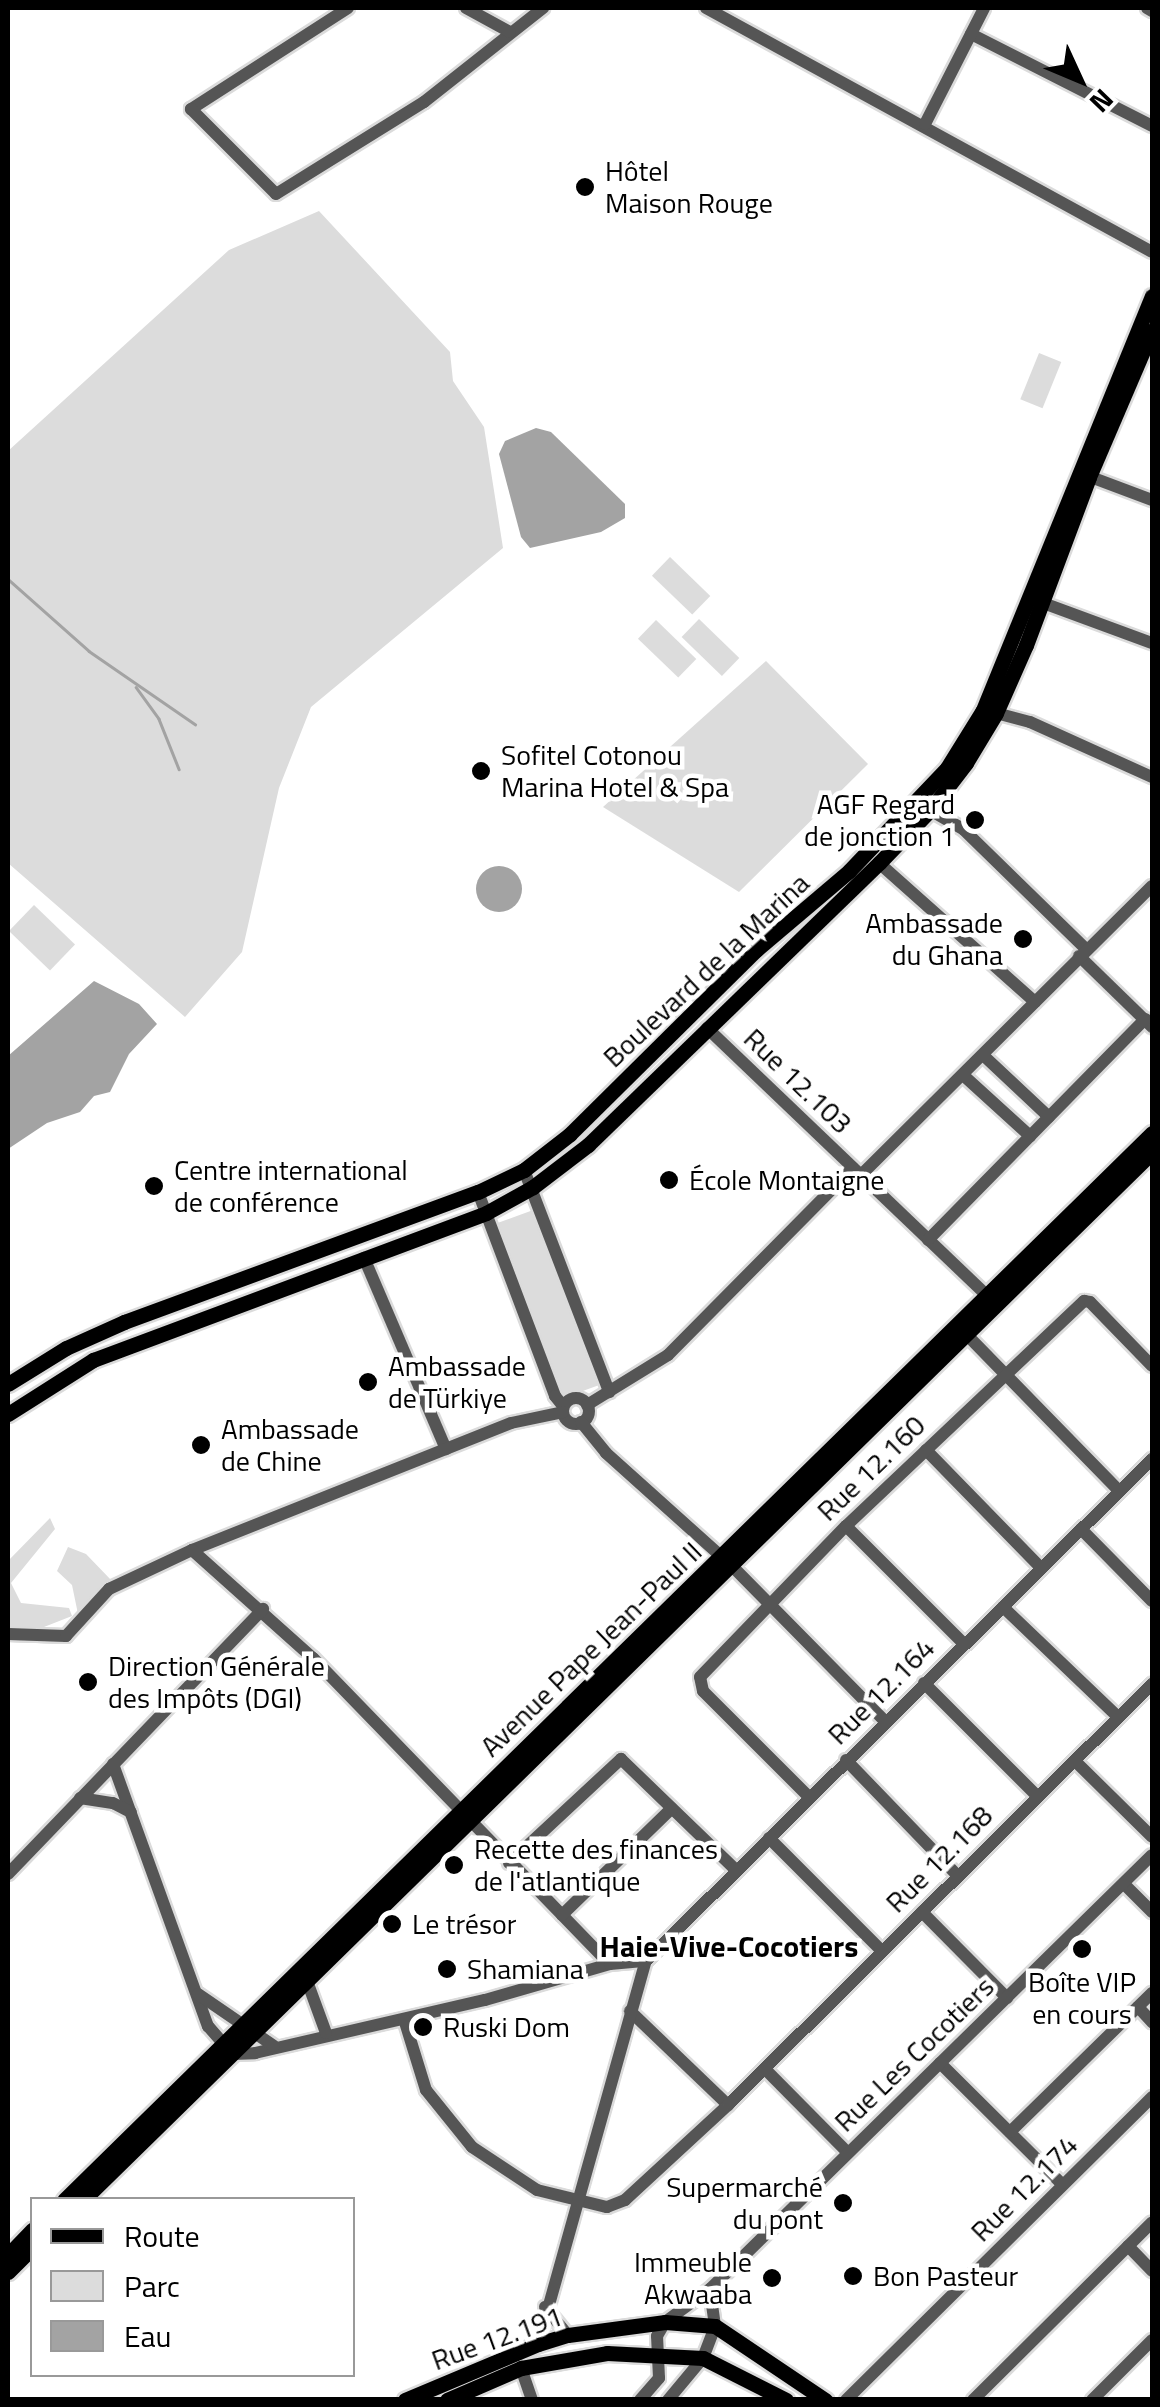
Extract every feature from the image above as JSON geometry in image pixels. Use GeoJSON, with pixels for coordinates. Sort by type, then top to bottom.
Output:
{"type":"FeatureCollection","features":[{"type":"Feature","properties":{"kind":"main road","name":"Boulevard de la Marina"},"geometry":{"type":"LineString","coordinates":[[8,1384],[124,1322],[478,1192],[524,1170],[570,1134],[756,950],[849,871],[947,768],[984,710],[1084,475],[1152,296]]}},
{"type":"Feature","properties":{"kind":"main road","name":"Boulevard de la Marina"},"geometry":{"type":"LineString","coordinates":[[8,1414],[92,1360],[486,1213],[533,1187],[588,1145],[930,810],[996,713],[1043,602],[1084,475],[1152,330]]}},
{"type":"Feature","properties":{"kind":"main road","name":"Avenue Pape Jean-Paul II"},"geometry":{"type":"LineString","coordinates":[[726,1561],[985,1294],[1152,1133]]}},
{"type":"Feature","properties":{"kind":"main road","name":"Avenue Pape Jean-Paul II"},"geometry":{"type":"LineString","coordinates":[[86,2197],[465,1815],[1152,1152]]}},
{"type":"Feature","properties":{"kind":"main road","name":"Avenue Pape Jean-Paul II"},"geometry":{"type":"LineString","coordinates":[[247,2031],[307,1981],[465,1815]]}},
{"type":"Feature","properties":{"kind":"main road","name":"Avenue Pape Jean-Paul II"},"geometry":{"type":"LineString","coordinates":[[67,2197],[228,2050]]}},
{"type":"Feature","properties":{"kind":"main road"},"geometry":{"type":"LineString","coordinates":[[8,2255],[30,2232]]}},
{"type":"Feature","properties":{"kind":"main road"},"geometry":{"type":"LineString","coordinates":[[8,2272],[30,2250]]}},
{"type":"Feature","properties":{"kind":"main road","name":"Rue 12.191"},"geometry":{"type":"LineString","coordinates":[[405,2400],[568,2334],[665,2322],[715,2326],[825,2400]]}},
{"type":"Feature","properties":{"kind":"main road","name":"Rue 12.191"},"geometry":{"type":"LineString","coordinates":[[446,2400],[521,2368],[608,2353],[703,2358]]}},
{"type":"Feature","properties":{"kind":"main road"},"geometry":{"type":"LineString","coordinates":[[703,2358],[786,2400]]}},
{"type":"Feature","properties":{"kind":"street"},"geometry":{"type":"LineString","coordinates":[[348,8],[191,110],[276,194],[424,102],[543,8]]}},
{"type":"Feature","properties":{"kind":"street"},"geometry":{"type":"LineString","coordinates":[[466,8],[510,32]]}},
{"type":"Feature","properties":{"kind":"street"},"geometry":{"type":"LineString","coordinates":[[706,8],[1152,252]]}},
{"type":"Feature","properties":{"kind":"street"},"geometry":{"type":"LineString","coordinates":[[924,124],[984,8]]}},
{"type":"Feature","properties":{"kind":"street"},"geometry":{"type":"LineString","coordinates":[[971,34],[1152,126]]}},
{"type":"Feature","properties":{"kind":"street"},"geometry":{"type":"LineString","coordinates":[[1084,475],[1152,500]]}},
{"type":"Feature","properties":{"kind":"street"},"geometry":{"type":"LineString","coordinates":[[1043,602],[1152,643]]}},
{"type":"Feature","properties":{"kind":"street"},"geometry":{"type":"LineString","coordinates":[[996,713],[1030,722],[1152,778]]}},
{"type":"Feature","properties":{"kind":"street"},"geometry":{"type":"LineString","coordinates":[[928,1240],[1048,1117],[1149,1023],[964,830],[930,810]]}},
{"type":"Feature","properties":{"kind":"street"},"geometry":{"type":"LineString","coordinates":[[879,863],[1035,1002]]}},
{"type":"Feature","properties":{"kind":"street"},"geometry":{"type":"LineString","coordinates":[[587,1404],[668,1355],[857,1172],[984,1056],[1152,886]]}},
{"type":"Feature","properties":{"kind":"street","name":"Rue 12.103"},"geometry":{"type":"LineString","coordinates":[[708,1028],[985,1294]]}},
{"type":"Feature","properties":{"kind":"street"},"geometry":{"type":"LineString","coordinates":[[984,1056],[1048,1117]]}},
{"type":"Feature","properties":{"kind":"street"},"geometry":{"type":"LineString","coordinates":[[964,1075],[1030,1136]]}},
{"type":"Feature","properties":{"kind":"street"},"geometry":{"type":"LineString","coordinates":[[524,1170],[609,1392]]}},
{"type":"Feature","properties":{"kind":"street"},"geometry":{"type":"LineString","coordinates":[[478,1192],[563,1409],[572,1423],[581,1422],[588,1414],[587,1404]]}},
{"type":"Feature","properties":{"kind":"street"},"geometry":{"type":"LineString","coordinates":[[364,1258],[446,1449]]}},
{"type":"Feature","properties":{"kind":"street","name":"Rue 12.160"},"geometry":{"type":"LineString","coordinates":[[808,1797],[703,1692],[700,1677],[846,1526],[1084,1301],[1090,1302],[1152,1366]]}},
{"type":"Feature","properties":{"kind":"street"},"geometry":{"type":"LineString","coordinates":[[966,1334],[1118,1490]]}},
{"type":"Feature","properties":{"kind":"street"},"geometry":{"type":"LineString","coordinates":[[8,1634],[66,1636],[109,1589],[192,1550],[511,1423],[563,1409],[574,1398],[587,1404]]}},
{"type":"Feature","properties":{"kind":"street"},"geometry":{"type":"LineString","coordinates":[[581,1422],[606,1454],[726,1561],[885,1721]]}},
{"type":"Feature","properties":{"kind":"street"},"geometry":{"type":"LineString","coordinates":[[926,1450],[1041,1568]]}},
{"type":"Feature","properties":{"kind":"street","name":"Rue 12.164"},"geometry":{"type":"LineString","coordinates":[[646,1961],[1152,1459]]}},
{"type":"Feature","properties":{"kind":"street"},"geometry":{"type":"LineString","coordinates":[[846,1526],[964,1644]]}},
{"type":"Feature","properties":{"kind":"street"},"geometry":{"type":"LineString","coordinates":[[1081,1529],[1152,1601]]}},
{"type":"Feature","properties":{"kind":"street"},"geometry":{"type":"LineString","coordinates":[[192,1550],[263,1609],[610,1964]]}},
{"type":"Feature","properties":{"kind":"street"},"geometry":{"type":"LineString","coordinates":[[1004,1606],[1118,1717]]}},
{"type":"Feature","properties":{"kind":"street"},"geometry":{"type":"LineString","coordinates":[[8,1874],[263,1609]]}},
{"type":"Feature","properties":{"kind":"street"},"geometry":{"type":"LineString","coordinates":[[924,1683],[1038,1796]]}},
{"type":"Feature","properties":{"kind":"street","name":"Rue 12.168"},"geometry":{"type":"LineString","coordinates":[[575,2203],[607,2207],[625,2200],[728,2106],[1152,1684]]}},
{"type":"Feature","properties":{"kind":"street"},"geometry":{"type":"LineString","coordinates":[[509,1862],[622,1759],[736,1870]]}},
{"type":"Feature","properties":{"kind":"street"},"geometry":{"type":"LineString","coordinates":[[846,1760],[958,1876]]}},
{"type":"Feature","properties":{"kind":"street"},"geometry":{"type":"LineString","coordinates":[[1074,1760],[1152,1837]]}},
{"type":"Feature","properties":{"kind":"street"},"geometry":{"type":"LineString","coordinates":[[113,1764],[208,2026],[228,2050],[274,2046],[404,2018],[610,1964],[646,1961],[538,2344]]}},
{"type":"Feature","properties":{"kind":"street"},"geometry":{"type":"LineString","coordinates":[[80,1798],[113,1803],[131,1812]]}},
{"type":"Feature","properties":{"kind":"street"},"geometry":{"type":"LineString","coordinates":[[562,1915],[672,1808]]}},
{"type":"Feature","properties":{"kind":"street"},"geometry":{"type":"LineString","coordinates":[[769,1838],[882,1950]]}},
{"type":"Feature","properties":{"kind":"street","name":"Rue Les Cocotiers"},"geometry":{"type":"LineString","coordinates":[[665,2322],[710,2289],[1152,1856]]}},
{"type":"Feature","properties":{"kind":"street"},"geometry":{"type":"LineString","coordinates":[[1124,1884],[1152,1912]]}},
{"type":"Feature","properties":{"kind":"street"},"geometry":{"type":"LineString","coordinates":[[922,1912],[1007,1998]]}},
{"type":"Feature","properties":{"kind":"street"},"geometry":{"type":"LineString","coordinates":[[307,1981],[326,2033]]}},
{"type":"Feature","properties":{"kind":"street"},"geometry":{"type":"LineString","coordinates":[[1010,2132],[1152,1993]]}},
{"type":"Feature","properties":{"kind":"street"},"geometry":{"type":"LineString","coordinates":[[198,1994],[274,2046]]}},
{"type":"Feature","properties":{"kind":"street"},"geometry":{"type":"LineString","coordinates":[[1138,2008],[1152,2022]]}},
{"type":"Feature","properties":{"kind":"street"},"geometry":{"type":"LineString","coordinates":[[630,2011],[728,2106]]}},
{"type":"Feature","properties":{"kind":"street"},"geometry":{"type":"LineString","coordinates":[[404,2018],[426,2090],[472,2146],[537,2190],[575,2203]]}},
{"type":"Feature","properties":{"kind":"street"},"geometry":{"type":"LineString","coordinates":[[940,2063],[1062,2184]]}},
{"type":"Feature","properties":{"kind":"street"},"geometry":{"type":"LineString","coordinates":[[765,2069],[848,2153]]}},
{"type":"Feature","properties":{"kind":"street","name":"Rue 12.174"},"geometry":{"type":"LineString","coordinates":[[846,2400],[1152,2097]]}},
{"type":"Feature","properties":{"kind":"street"},"geometry":{"type":"LineString","coordinates":[[973,2400],[1152,2222]]}},
{"type":"Feature","properties":{"kind":"street"},"geometry":{"type":"LineString","coordinates":[[1128,2246],[1152,2271]]}},
{"type":"Feature","properties":{"kind":"street"},"geometry":{"type":"LineString","coordinates":[[668,2400],[703,2358],[715,2326],[710,2289]]}},
{"type":"Feature","properties":{"kind":"street"},"geometry":{"type":"LineString","coordinates":[[546,2307],[568,2334]]}},
{"type":"Feature","properties":{"kind":"street"},"geometry":{"type":"LineString","coordinates":[[640,2400],[659,2378],[657,2336],[665,2322]]}},
{"type":"Feature","properties":{"kind":"street"},"geometry":{"type":"LineString","coordinates":[[1092,2400],[1152,2340]]}},
{"type":"Feature","properties":{"kind":"street"},"geometry":{"type":"LineString","coordinates":[[521,2368],[532,2400]]}},
{"type":"Feature","properties":{"kind":"green space"},"geometry":{"type":"Polygon","coordinates":[[[319,211],[450,352],[453,381],[484,427],[503,548],[311,707],[279,788],[242,952],[185,1017],[8,863],[8,451],[229,250],[319,211]]]}},
{"type":"Feature","properties":{"kind":"green space"},"geometry":{"type":"Polygon","coordinates":[[[1039,353],[1061,362],[1043,408],[1020,399],[1039,353]]]}},
{"type":"Feature","properties":{"kind":"green space"},"geometry":{"type":"Polygon","coordinates":[[[670,557],[710,596],[692,615],[652,576],[670,557]]]}},
{"type":"Feature","properties":{"kind":"green space"},"geometry":{"type":"Polygon","coordinates":[[[699,619],[739,658],[722,676],[682,637],[699,619]]]}},
{"type":"Feature","properties":{"kind":"green space"},"geometry":{"type":"Polygon","coordinates":[[[656,620],[696,659],[678,678],[638,639],[656,620]]]}},
{"type":"Feature","properties":{"kind":"green space"},"geometry":{"type":"Polygon","coordinates":[[[766,661],[868,764],[739,892],[603,807],[766,661]]]}},
{"type":"Feature","properties":{"kind":"green space"},"geometry":{"type":"Polygon","coordinates":[[[34,905],[75,945],[50,970],[9,931],[34,905]]]}},
{"type":"Feature","properties":{"kind":"green space"},"geometry":{"type":"Polygon","coordinates":[[[536,1209],[600,1385],[561,1399],[497,1223],[536,1209]]]}},
{"type":"Feature","properties":{"kind":"green space"},"geometry":{"type":"Polygon","coordinates":[[[50,1518],[55,1529],[11,1583],[21,1603],[69,1608],[72,1616],[44,1627],[8,1630],[8,1561],[50,1518]]]}},
{"type":"Feature","properties":{"kind":"green space"},"geometry":{"type":"Polygon","coordinates":[[[68,1547],[86,1554],[112,1581],[78,1614],[72,1585],[57,1571],[68,1547]]]}},
{"type":"Feature","properties":{"kind":"water"},"geometry":{"type":"Polygon","coordinates":[[[536,428],[551,432],[625,504],[625,518],[601,532],[530,548],[521,537],[499,454],[505,441],[536,428]]]}},
{"type":"Feature","properties":{"kind":"water"},"geometry":{"type":"Polygon","coordinates":[[[499,866],[516,872],[522,889],[516,906],[499,912],[482,906],[476,889],[482,872],[499,866]]]}},
{"type":"Feature","properties":{"kind":"water"},"geometry":{"type":"Polygon","coordinates":[[[94,981],[139,1004],[157,1024],[129,1054],[110,1092],[94,1096],[80,1112],[47,1123],[8,1149],[8,1056],[94,981]]]}},
{"type":"Feature","properties":{"kind":"waterway"},"geometry":{"type":"LineString","coordinates":[[8,579],[89,651],[195,724]]}},
{"type":"Feature","properties":{"kind":"waterway"},"geometry":{"type":"LineString","coordinates":[[136,687],[159,719],[179,769]]}},
{"type":"Feature","properties":{"kind":"place","name":"Hôtel Maison Rouge"},"geometry":{"type":"Point","coordinates":[585,187]}},
{"type":"Feature","properties":{"kind":"place","name":"Sofitel Cotonou Marina Hotel & Spa"},"geometry":{"type":"Point","coordinates":[481,771]}},
{"type":"Feature","properties":{"kind":"place","name":"AGF Regard de jonction 1"},"geometry":{"type":"Point","coordinates":[975,820]}},
{"type":"Feature","properties":{"kind":"place","name":"Ambassade du Ghana"},"geometry":{"type":"Point","coordinates":[1023,939]}},
{"type":"Feature","properties":{"kind":"place","name":"École Montaigne"},"geometry":{"type":"Point","coordinates":[669,1180]}},
{"type":"Feature","properties":{"kind":"place","name":"Centre international de conférence"},"geometry":{"type":"Point","coordinates":[154,1186]}},
{"type":"Feature","properties":{"kind":"place","name":"Ambassade de Türkiye"},"geometry":{"type":"Point","coordinates":[368,1382]}},
{"type":"Feature","properties":{"kind":"place","name":"Ambassade de Chine"},"geometry":{"type":"Point","coordinates":[201,1445]}},
{"type":"Feature","properties":{"kind":"place","name":"Direction Générale des Impôts (DGI)"},"geometry":{"type":"Point","coordinates":[88,1682]}},
{"type":"Feature","properties":{"kind":"place","name":"Recette des finances de l'atlantique"},"geometry":{"type":"Point","coordinates":[454,1865]}},
{"type":"Feature","properties":{"kind":"place","name":"Le trésor"},"geometry":{"type":"Point","coordinates":[392,1924]}},
{"type":"Feature","properties":{"kind":"place","name":"Boîte VIP en cours"},"geometry":{"type":"Point","coordinates":[1082,1949]}},
{"type":"Feature","properties":{"kind":"place","name":"Shamiana"},"geometry":{"type":"Point","coordinates":[447,1969]}},
{"type":"Feature","properties":{"kind":"place","name":"Ruski Dom"},"geometry":{"type":"Point","coordinates":[423,2027]}},
{"type":"Feature","properties":{"kind":"place","name":"Supermarché du pont"},"geometry":{"type":"Point","coordinates":[843,2203]}},
{"type":"Feature","properties":{"kind":"place","name":"Bon Pasteur"},"geometry":{"type":"Point","coordinates":[853,2276]}},
{"type":"Feature","properties":{"kind":"place","name":"Immeuble Akwaaba"},"geometry":{"type":"Point","coordinates":[772,2278]}},
{"type":"Feature","properties":{"kind":"district","name":"Haie-Vive-Cocotiers"},"geometry":{"type":"Point","coordinates":[729,1946]}}]}
